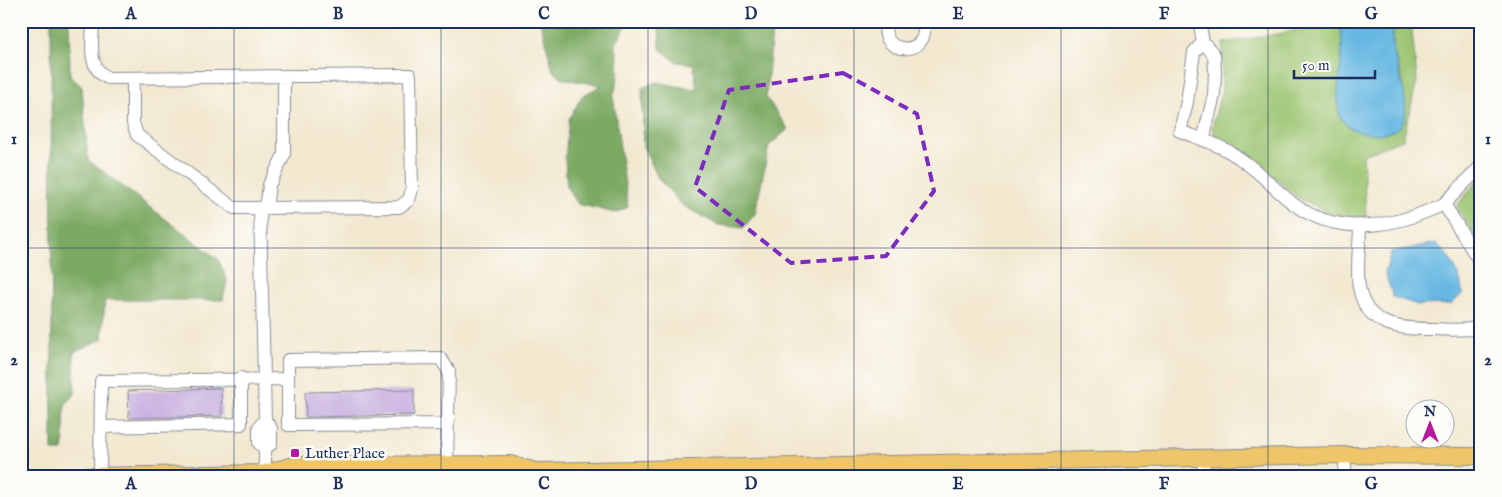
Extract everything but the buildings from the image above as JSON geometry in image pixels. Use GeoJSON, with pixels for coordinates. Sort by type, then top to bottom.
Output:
{"type":"FeatureCollection","features":[{"type":"Feature","properties":{"kind":"main road"},"geometry":{"type":"LineString","coordinates":[[514,476],[537,471],[1345,455],[1481,456]]}},
{"type":"Feature","properties":{"kind":"main road"},"geometry":{"type":"LineString","coordinates":[[87,476],[270,474],[294,464],[510,464],[537,471]]}},
{"type":"Feature","properties":{"kind":"street"},"geometry":{"type":"LineString","coordinates":[[93,21],[92,62],[94,68],[100,74],[108,78],[410,75],[412,193],[409,200],[399,207],[239,209],[228,205],[137,134],[133,122],[133,78]]}},
{"type":"Feature","properties":{"kind":"street"},"geometry":{"type":"LineString","coordinates":[[887,21],[886,33],[888,40],[897,48],[904,49],[915,46],[920,41],[924,31],[922,21]]}},
{"type":"Feature","properties":{"kind":"street"},"geometry":{"type":"LineString","coordinates":[[1199,21],[1203,42],[1214,55],[1216,71],[1214,95],[1203,140]]}},
{"type":"Feature","properties":{"kind":"street"},"geometry":{"type":"LineString","coordinates":[[1203,42],[1194,52],[1187,102],[1180,131],[1223,148],[1240,158],[1307,212],[1339,222],[1360,225],[1399,222],[1444,204],[1481,166]]}},
{"type":"Feature","properties":{"kind":"street"},"geometry":{"type":"LineString","coordinates":[[270,474],[264,449],[270,444],[270,428],[265,420],[262,209],[269,184],[284,155],[284,76]]}},
{"type":"Feature","properties":{"kind":"street"},"geometry":{"type":"LineString","coordinates":[[1444,204],[1481,264]]}},
{"type":"Feature","properties":{"kind":"street"},"geometry":{"type":"LineString","coordinates":[[1360,225],[1359,286],[1366,307],[1374,315],[1392,326],[1406,329],[1481,328]]}},
{"type":"Feature","properties":{"kind":"street"},"geometry":{"type":"LineString","coordinates":[[447,463],[448,424],[449,372],[440,358],[288,360],[288,425],[448,424]]}},
{"type":"Feature","properties":{"kind":"street"},"geometry":{"type":"LineString","coordinates":[[101,427],[242,424],[241,378]]}},
{"type":"Feature","properties":{"kind":"street"},"geometry":{"type":"LineString","coordinates":[[100,476],[101,381],[241,378],[288,379]]}},
{"type":"Feature","properties":{"kind":"street"},"geometry":{"type":"LineString","coordinates":[[1345,455],[1345,476]]}},
{"type":"Feature","properties":{"kind":"street"},"geometry":{"type":"LineString","coordinates":[[1203,458],[1204,476]]}},
{"type":"Feature","properties":{"kind":"highlighted area"},"geometry":{"type":"Polygon","coordinates":[[[843,73],[917,114],[934,191],[886,256],[791,263],[695,187],[729,90],[843,73]]]}},
{"type":"Feature","properties":{"kind":"green space"},"geometry":{"type":"Polygon","coordinates":[[[51,21],[69,21],[70,75],[82,87],[88,160],[218,259],[227,280],[223,300],[105,300],[102,339],[74,352],[75,394],[65,405],[63,451],[52,451],[51,21]]]}},
{"type":"Feature","properties":{"kind":"green space"},"geometry":{"type":"Polygon","coordinates":[[[540,21],[626,21],[625,28],[615,44],[618,70],[613,96],[628,207],[615,213],[578,204],[567,188],[565,158],[569,119],[582,96],[602,85],[564,79],[553,71],[540,21]]]}},
{"type":"Feature","properties":{"kind":"green space"},"geometry":{"type":"Polygon","coordinates":[[[659,21],[773,21],[766,97],[788,129],[769,146],[755,214],[743,228],[718,225],[682,205],[658,178],[643,146],[642,88],[656,82],[697,90],[693,64],[677,62],[660,49],[659,21]]]}},
{"type":"Feature","properties":{"kind":"green space"},"geometry":{"type":"Polygon","coordinates":[[[1330,21],[1339,21],[1343,41],[1343,61],[1338,101],[1390,131],[1400,124],[1405,116],[1403,83],[1393,49],[1393,21],[1411,21],[1417,81],[1403,139],[1363,155],[1366,218],[1333,214],[1298,198],[1255,160],[1215,135],[1212,128],[1222,89],[1223,43],[1331,25],[1330,21]]]}},
{"type":"Feature","properties":{"kind":"green space"},"geometry":{"type":"Polygon","coordinates":[[[1481,176],[1481,245],[1456,207],[1481,176]]]}},
{"type":"Feature","properties":{"kind":"water"},"geometry":{"type":"Polygon","coordinates":[[[1339,21],[1393,21],[1393,48],[1406,106],[1404,118],[1398,128],[1385,133],[1364,133],[1350,127],[1340,116],[1338,96],[1342,46],[1339,21]]]}},
{"type":"Feature","properties":{"kind":"water"},"geometry":{"type":"Polygon","coordinates":[[[1436,243],[1454,266],[1460,280],[1462,294],[1452,304],[1418,305],[1393,297],[1385,273],[1391,252],[1436,243]]]}},
{"type":"Feature","properties":{"kind":"place","name":"Luther Place"},"geometry":{"type":"Point","coordinates":[295,453]}}]}
